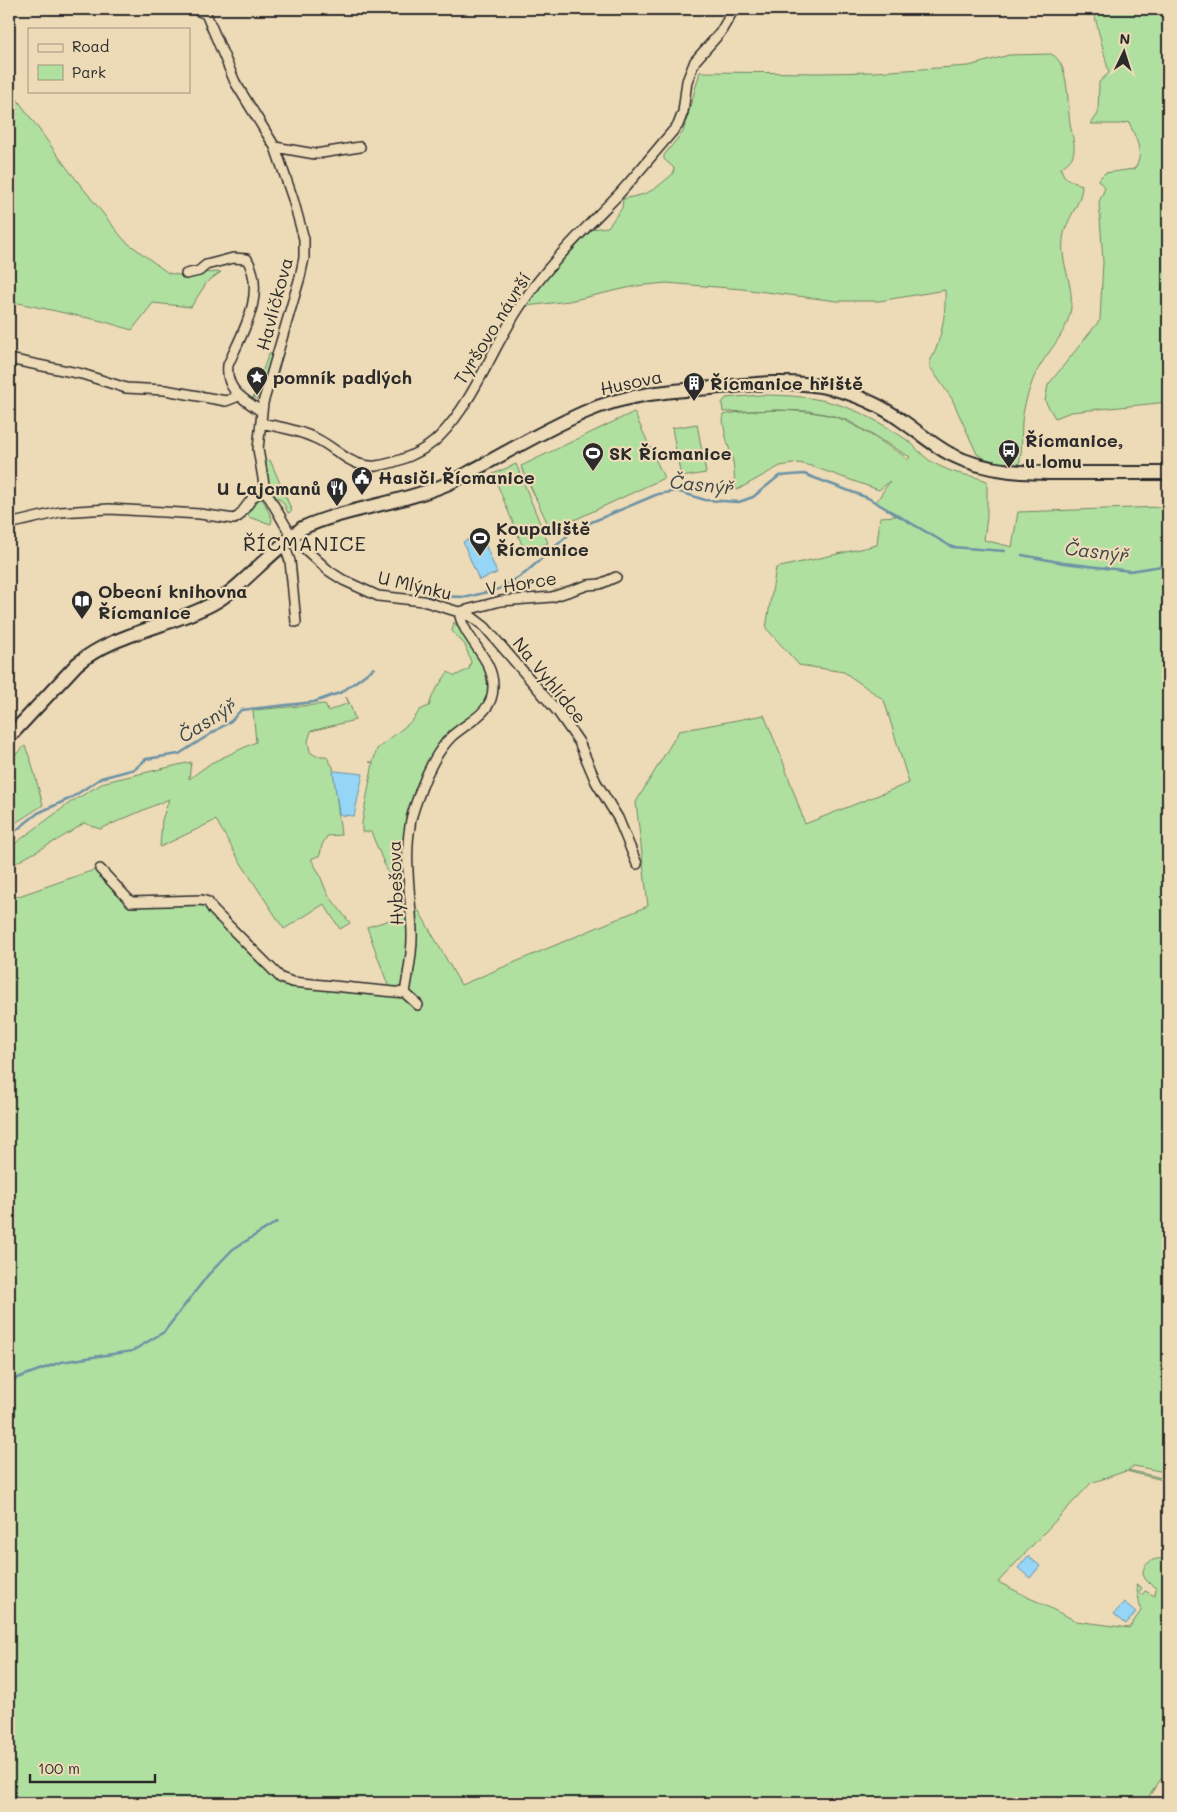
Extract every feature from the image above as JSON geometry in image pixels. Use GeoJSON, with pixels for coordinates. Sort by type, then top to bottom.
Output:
{"type":"FeatureCollection","features":[{"type":"Feature","properties":{"kind":"main road","name":"Husova"},"geometry":{"type":"LineString","coordinates":[[9,738],[77,664],[88,655],[102,647],[188,616],[213,604],[234,590],[302,528],[315,522],[372,508],[446,484],[564,422],[604,404],[622,399],[659,392],[756,384],[806,384],[831,388],[870,401],[899,418],[933,444],[952,455],[1011,472],[1022,474],[1168,473]]}},
{"type":"Feature","properties":{"kind":"street","name":"Havlíčkova"},"geometry":{"type":"LineString","coordinates":[[194,9],[205,11],[235,82],[275,147],[304,239],[304,258],[300,277],[263,403],[258,448],[265,490]]}},
{"type":"Feature","properties":{"kind":"street","name":"Tyršovo návrší"},"geometry":{"type":"LineString","coordinates":[[261,423],[287,428],[319,440],[363,467],[378,466],[415,454],[439,437],[458,416],[519,307],[551,266],[620,192],[678,125],[683,112],[687,81],[695,60],[720,33],[734,9]]}},
{"type":"Feature","properties":{"kind":"street"},"geometry":{"type":"LineString","coordinates":[[275,147],[315,154],[360,147]]}},
{"type":"Feature","properties":{"kind":"street","name":"Havlíčkova"},"geometry":{"type":"LineString","coordinates":[[186,274],[199,271],[206,264],[233,258],[247,259],[255,283],[252,310],[228,365],[227,374],[230,384],[240,396],[262,412]]}},
{"type":"Feature","properties":{"kind":"street"},"geometry":{"type":"LineString","coordinates":[[9,359],[82,374],[126,388],[165,390],[226,401],[240,396]]}},
{"type":"Feature","properties":{"kind":"street"},"geometry":{"type":"LineString","coordinates":[[9,524],[60,512],[109,509],[174,512],[234,519],[239,516],[254,496],[265,490],[288,541],[296,622]]}},
{"type":"Feature","properties":{"kind":"street","name":"U Mlýnku"},"geometry":{"type":"LineString","coordinates":[[288,541],[336,576],[360,589],[378,596],[423,601],[459,612]]}},
{"type":"Feature","properties":{"kind":"street","name":"V Horce"},"geometry":{"type":"LineString","coordinates":[[459,612],[502,601],[552,597],[588,585],[600,584],[616,577]]}},
{"type":"Feature","properties":{"kind":"street","name":"Na Vyhlídce"},"geometry":{"type":"LineString","coordinates":[[459,612],[472,617],[485,627],[558,712],[579,742],[596,782],[618,818],[637,864]]}},
{"type":"Feature","properties":{"kind":"street","name":"Hybešova"},"geometry":{"type":"LineString","coordinates":[[405,992],[412,935],[407,860],[410,824],[421,789],[439,754],[451,738],[483,713],[492,695],[494,685],[488,663],[462,624],[459,612]]}},
{"type":"Feature","properties":{"kind":"street"},"geometry":{"type":"LineString","coordinates":[[100,869],[131,902],[202,900],[208,902],[213,910],[282,978],[292,982],[405,992],[418,1005]]}},
{"type":"Feature","properties":{"kind":"green space"},"geometry":{"type":"Polygon","coordinates":[[[1093,9],[1168,9],[1168,402],[1071,412],[1055,418],[1045,401],[1048,385],[1100,320],[1103,262],[1099,202],[1105,188],[1098,180],[1105,173],[1134,169],[1139,158],[1138,146],[1129,122],[1120,124],[1091,124],[1098,114],[1099,82],[1109,73],[1093,9]]]}},
{"type":"Feature","properties":{"kind":"green space"},"geometry":{"type":"Polygon","coordinates":[[[1051,54],[1062,66],[1065,75],[1074,144],[1073,156],[1061,168],[1066,178],[1082,185],[1079,199],[1064,232],[1063,239],[1063,257],[1071,290],[1069,318],[1065,328],[1035,375],[1025,403],[1019,464],[1009,465],[986,459],[977,454],[952,399],[930,367],[942,327],[945,290],[879,301],[837,301],[742,289],[666,283],[636,286],[569,301],[526,306],[546,278],[591,229],[608,227],[622,208],[623,199],[645,194],[656,188],[673,174],[674,168],[664,159],[664,155],[683,132],[700,72],[875,72],[969,66],[1009,55],[1051,54]]]}},
{"type":"Feature","properties":{"kind":"green space"},"geometry":{"type":"Polygon","coordinates":[[[9,96],[17,99],[67,168],[124,240],[168,273],[185,276],[198,273],[221,272],[207,282],[191,307],[153,303],[132,330],[102,321],[9,301],[9,96]]]}},
{"type":"Feature","properties":{"kind":"green space"},"geometry":{"type":"Polygon","coordinates":[[[269,353],[272,354],[262,398],[253,398],[269,353]]]}},
{"type":"Feature","properties":{"kind":"green space"},"geometry":{"type":"Polygon","coordinates":[[[760,395],[803,397],[838,404],[871,418],[907,440],[926,458],[936,464],[954,472],[987,481],[987,517],[984,540],[1012,547],[1018,512],[1162,507],[1168,502],[1168,1475],[1165,1472],[1134,1466],[1128,1470],[1162,1478],[1168,1483],[1168,1486],[1163,1480],[1126,1471],[1091,1483],[998,1582],[1076,1621],[1129,1628],[1141,1611],[1136,1584],[1142,1588],[1139,1592],[1142,1595],[1145,1591],[1155,1596],[1156,1588],[1146,1580],[1144,1568],[1154,1560],[1163,1559],[1168,1552],[1168,1769],[1145,1802],[1147,1803],[9,1803],[9,898],[97,869],[128,904],[204,905],[283,983],[390,995],[367,927],[419,911],[461,985],[648,906],[636,802],[679,731],[764,715],[805,824],[909,783],[884,700],[844,672],[799,665],[766,628],[776,568],[877,545],[880,517],[896,516],[876,502],[890,481],[879,490],[799,463],[780,466],[737,490],[723,415],[750,411],[723,412],[722,403],[726,398],[760,395]],[[788,410],[820,414],[846,421],[903,455],[907,460],[910,457],[847,420],[809,411],[788,410]]]}},
{"type":"Feature","properties":{"kind":"green space","name":"SK Řícmanice"},"geometry":{"type":"Polygon","coordinates":[[[634,412],[664,478],[551,531],[521,466],[634,412]]]}},
{"type":"Feature","properties":{"kind":"green space"},"geometry":{"type":"Polygon","coordinates":[[[697,424],[706,473],[681,477],[672,428],[697,424]]]}},
{"type":"Feature","properties":{"kind":"green space"},"geometry":{"type":"Polygon","coordinates":[[[270,460],[292,511],[288,513],[283,502],[274,495],[266,477],[264,462],[270,460]]]}},
{"type":"Feature","properties":{"kind":"green space"},"geometry":{"type":"Polygon","coordinates":[[[516,464],[548,543],[525,552],[493,474],[516,464]]]}},
{"type":"Feature","properties":{"kind":"green space"},"geometry":{"type":"Polygon","coordinates":[[[260,499],[263,500],[272,519],[271,524],[248,516],[250,506],[260,499]]]}},
{"type":"Feature","properties":{"kind":"green space"},"geometry":{"type":"Polygon","coordinates":[[[454,622],[481,660],[488,681],[488,692],[484,703],[476,715],[433,761],[417,785],[406,831],[403,909],[371,832],[362,832],[373,763],[369,762],[373,762],[377,749],[412,721],[420,710],[429,706],[433,694],[448,672],[455,676],[469,669],[471,662],[465,645],[452,631],[454,622]]]}},
{"type":"Feature","properties":{"kind":"green space"},"geometry":{"type":"Polygon","coordinates":[[[346,697],[349,702],[355,720],[311,731],[308,741],[310,752],[316,756],[326,756],[333,767],[341,835],[327,836],[322,845],[320,855],[311,859],[327,893],[350,923],[340,929],[324,904],[284,929],[239,860],[216,820],[160,847],[162,820],[169,799],[100,829],[84,823],[9,867],[9,848],[71,802],[105,782],[191,762],[189,779],[211,763],[256,742],[253,710],[325,704],[328,711],[349,703],[346,697]]]}},
{"type":"Feature","properties":{"kind":"green space"},"geometry":{"type":"Polygon","coordinates":[[[25,746],[43,805],[9,827],[9,760],[25,746]]]}},
{"type":"Feature","properties":{"kind":"water","name":"Koupaliště Řícmanice"},"geometry":{"type":"Polygon","coordinates":[[[481,534],[497,573],[479,580],[463,542],[481,534]]]}},
{"type":"Feature","properties":{"kind":"water"},"geometry":{"type":"Polygon","coordinates":[[[333,772],[363,774],[354,816],[341,815],[339,813],[333,772]]]}},
{"type":"Feature","properties":{"kind":"water"},"geometry":{"type":"Polygon","coordinates":[[[1028,1556],[1040,1566],[1030,1578],[1018,1568],[1028,1556]]]}},
{"type":"Feature","properties":{"kind":"water"},"geometry":{"type":"Polygon","coordinates":[[[1124,1602],[1136,1612],[1126,1624],[1114,1614],[1124,1602]]]}},
{"type":"Feature","properties":{"kind":"waterway","name":"Časnýř"},"geometry":{"type":"LineString","coordinates":[[428,596],[468,597],[499,589],[524,574],[575,529],[658,494],[677,491],[705,500],[739,502],[753,497],[779,476],[804,474],[868,498],[952,547],[1005,551]]}},
{"type":"Feature","properties":{"kind":"waterway","name":"Časnýř"},"geometry":{"type":"LineString","coordinates":[[1022,555],[1064,563],[1130,571],[1168,565]]}},
{"type":"Feature","properties":{"kind":"waterway","name":"Časnýř"},"geometry":{"type":"LineString","coordinates":[[9,836],[38,813],[71,798],[101,778],[135,769],[146,759],[179,754],[231,721],[241,710],[314,702],[342,692],[374,668]]}},
{"type":"Feature","properties":{"kind":"waterway"},"geometry":{"type":"LineString","coordinates":[[9,1381],[61,1362],[132,1351],[164,1332],[208,1275],[233,1249],[277,1222]]}},
{"type":"Feature","properties":{"kind":"place","name":"pomník padlých"},"geometry":{"type":"Point","coordinates":[257,396]}},
{"type":"Feature","properties":{"kind":"place","name":"Řícmanice hřiště"},"geometry":{"type":"Point","coordinates":[694,402]}},
{"type":"Feature","properties":{"kind":"place","name":"Řícmanice, u lomu"},"geometry":{"type":"Point","coordinates":[1009,469]}},
{"type":"Feature","properties":{"kind":"place","name":"SK Řícmanice"},"geometry":{"type":"Point","coordinates":[593,472]}},
{"type":"Feature","properties":{"kind":"place","name":"Hasiči Řícmanice"},"geometry":{"type":"Point","coordinates":[362,496]}},
{"type":"Feature","properties":{"kind":"place","name":"U Lajcmanů"},"geometry":{"type":"Point","coordinates":[337,507]}},
{"type":"Feature","properties":{"kind":"place","name":"Koupaliště Řícmanice"},"geometry":{"type":"Point","coordinates":[480,557]}},
{"type":"Feature","properties":{"kind":"place","name":"Obecní knihovna Řícmanice"},"geometry":{"type":"Point","coordinates":[82,620]}},
{"type":"Feature","properties":{"kind":"district","name":"ŘÍCMANICE"},"geometry":{"type":"Point","coordinates":[305,543]}}]}
